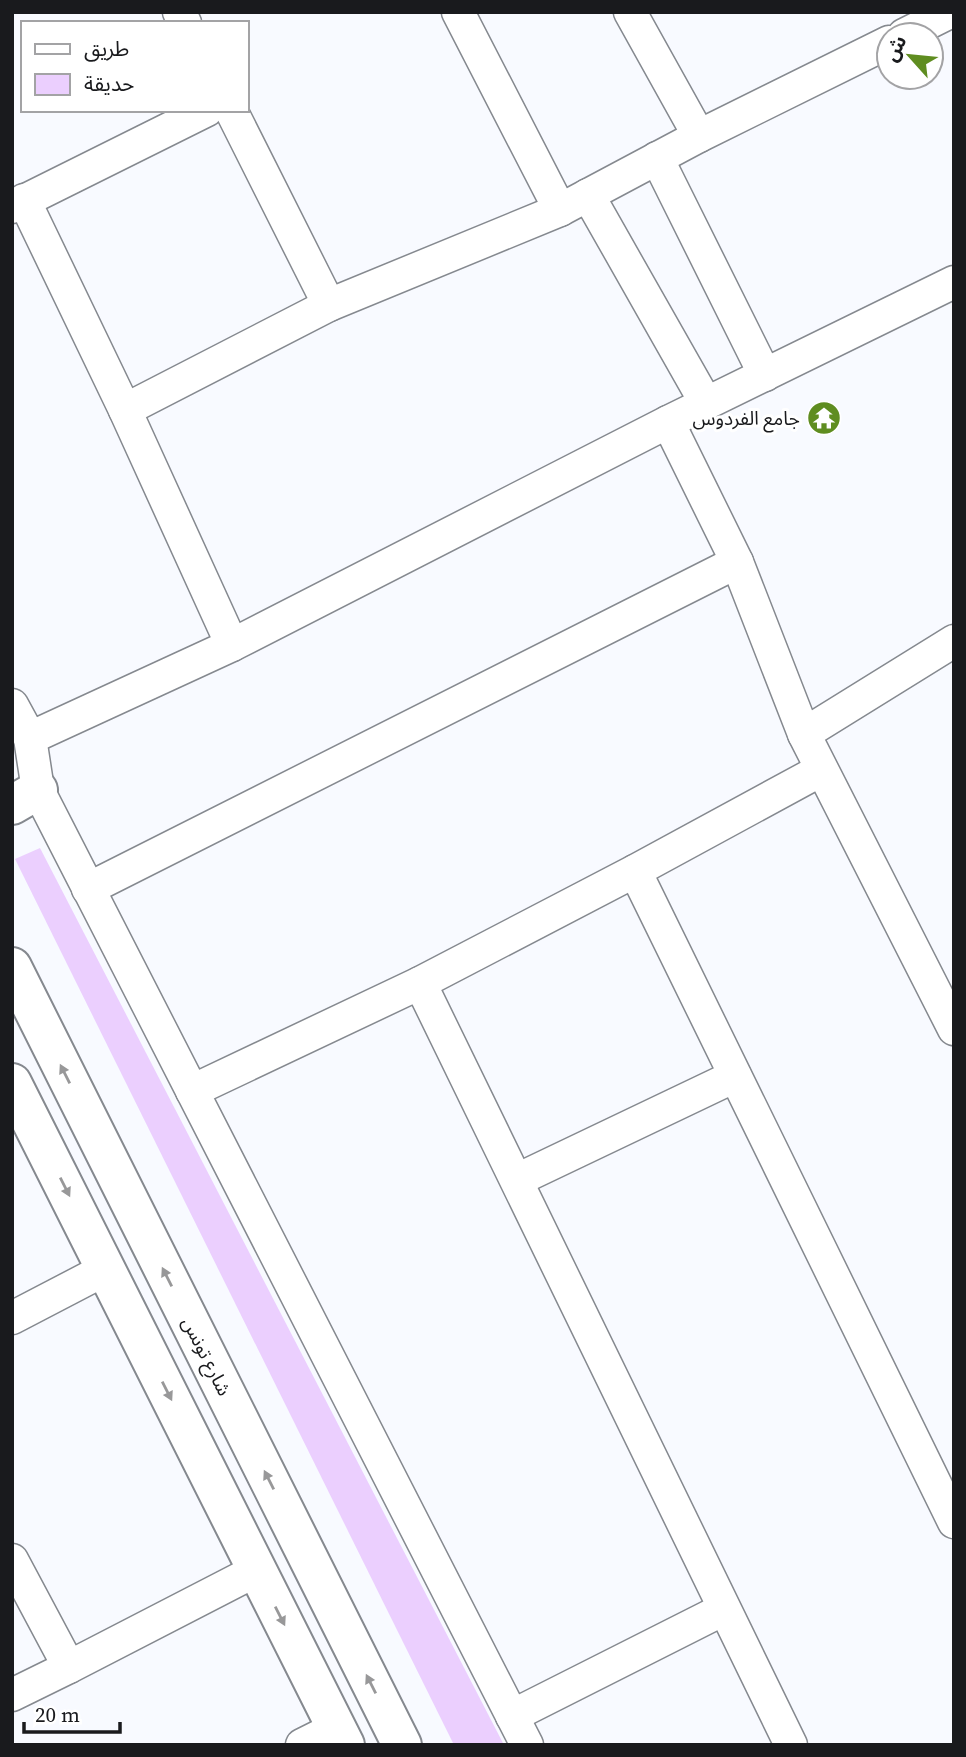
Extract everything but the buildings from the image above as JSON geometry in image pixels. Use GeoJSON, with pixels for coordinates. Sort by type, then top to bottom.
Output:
{"type":"FeatureCollection","features":[{"type":"Feature","properties":{"kind":"street"},"geometry":{"type":"LineString","coordinates":[[458,12],[560,210]]}},
{"type":"Feature","properties":{"kind":"street"},"geometry":{"type":"LineString","coordinates":[[630,12],[699,136]]}},
{"type":"Feature","properties":{"kind":"street"},"geometry":{"type":"LineString","coordinates":[[932,21],[950,12]]}},
{"type":"Feature","properties":{"kind":"street"},"geometry":{"type":"LineString","coordinates":[[125,410],[329,305],[560,210],[699,136],[875,49]]}},
{"type":"Feature","properties":{"kind":"street"},"geometry":{"type":"LineString","coordinates":[[203,112],[18,204],[125,410],[232,645]]}},
{"type":"Feature","properties":{"kind":"street"},"geometry":{"type":"LineString","coordinates":[[232,112],[329,305]]}},
{"type":"Feature","properties":{"kind":"street"},"geometry":{"type":"LineString","coordinates":[[657,158],[765,375]]}},
{"type":"Feature","properties":{"kind":"street"},"geometry":{"type":"LineString","coordinates":[[588,195],[706,403]]}},
{"type":"Feature","properties":{"kind":"street"},"geometry":{"type":"LineString","coordinates":[[30,738],[232,645],[668,422],[954,282]]}},
{"type":"Feature","properties":{"kind":"street"},"geometry":{"type":"LineString","coordinates":[[668,422],[737,562],[804,734],[954,1029]]}},
{"type":"Feature","properties":{"kind":"street"},"geometry":{"type":"LineString","coordinates":[[89,889],[737,562]]}},
{"type":"Feature","properties":{"kind":"street"},"geometry":{"type":"LineString","coordinates":[[804,734],[954,641]]}},
{"type":"Feature","properties":{"kind":"street"},"geometry":{"type":"LineString","coordinates":[[12,705],[30,738],[25,797],[89,889],[527,1745]]}},
{"type":"Feature","properties":{"kind":"street"},"geometry":{"type":"LineString","coordinates":[[192,1091],[420,983],[635,871],[821,769]]}},
{"type":"Feature","properties":{"kind":"street"},"geometry":{"type":"LineString","coordinates":[[635,871],[735,1076],[947,1489],[954,1522]]}},
{"type":"Feature","properties":{"kind":"street","name":"شارع تونس"},"geometry":{"type":"LineString","coordinates":[[12,967],[402,1745]]}},
{"type":"Feature","properties":{"kind":"street"},"geometry":{"type":"LineString","coordinates":[[420,983],[790,1745]]}},
{"type":"Feature","properties":{"kind":"street"},"geometry":{"type":"LineString","coordinates":[[517,1180],[735,1076]]}},
{"type":"Feature","properties":{"kind":"street"},"geometry":{"type":"LineString","coordinates":[[12,1083],[340,1736],[302,1745]]}},
{"type":"Feature","properties":{"kind":"street"},"geometry":{"type":"LineString","coordinates":[[38,1135],[86,1114]]}},
{"type":"Feature","properties":{"kind":"street"},"geometry":{"type":"LineString","coordinates":[[12,1318],[106,1269]]}},
{"type":"Feature","properties":{"kind":"street"},"geometry":{"type":"LineString","coordinates":[[12,1560],[69,1667]]}},
{"type":"Feature","properties":{"kind":"street"},"geometry":{"type":"LineString","coordinates":[[12,1695],[257,1570]]}},
{"type":"Feature","properties":{"kind":"street"},"geometry":{"type":"LineString","coordinates":[[512,1716],[724,1609]]}},
{"type":"Feature","properties":{"kind":"green space"},"geometry":{"type":"Polygon","coordinates":[[[40,848],[504,1745],[454,1745],[15,859],[40,848]]]}},
{"type":"Feature","properties":{"kind":"place","name":"جامع الفردوس"},"geometry":{"type":"Point","coordinates":[824,418]}}]}
